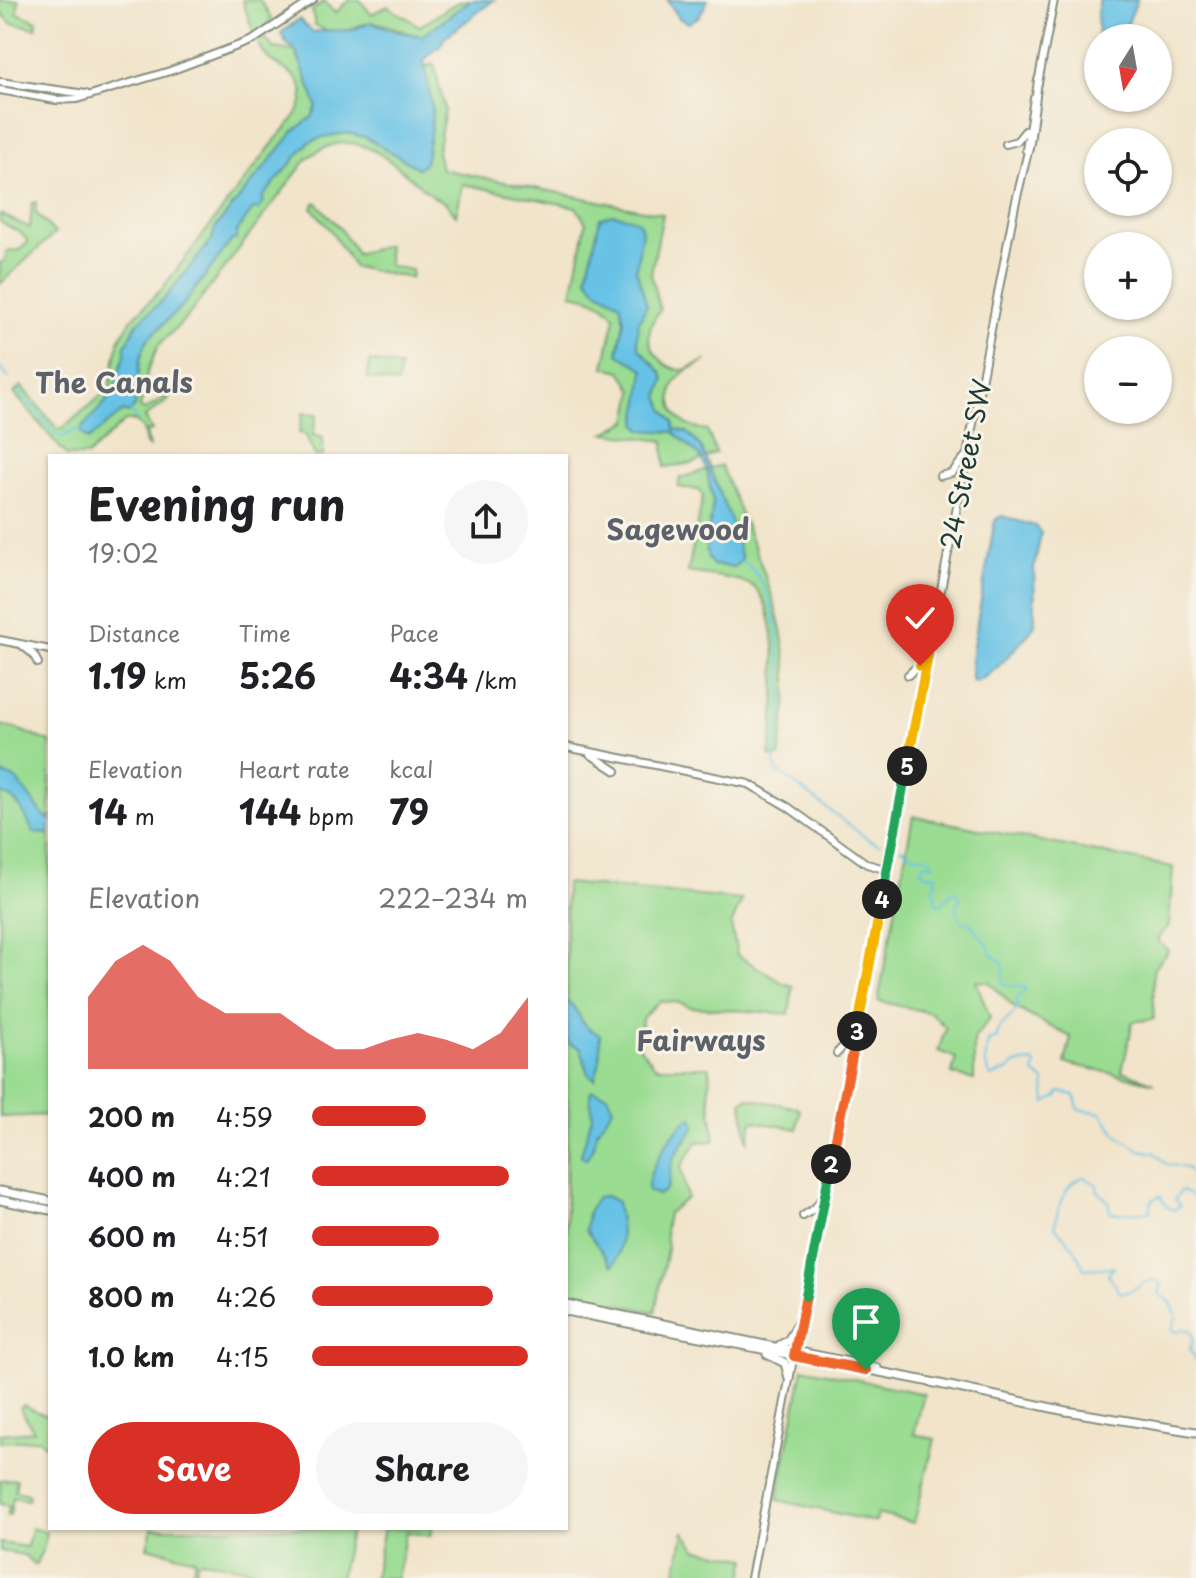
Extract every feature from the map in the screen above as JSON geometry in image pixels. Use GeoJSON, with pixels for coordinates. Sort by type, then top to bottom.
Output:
{"type":"FeatureCollection","features":[{"type":"Feature","properties":{"kind":"main road"},"geometry":{"type":"LineString","coordinates":[[0,1191],[48,1201]]}},
{"type":"Feature","properties":{"kind":"main road"},"geometry":{"type":"LineString","coordinates":[[0,1200],[48,1210]]}},
{"type":"Feature","properties":{"kind":"main road"},"geometry":{"type":"LineString","coordinates":[[568,1304],[778,1346],[794,1353]]}},
{"type":"Feature","properties":{"kind":"main road"},"geometry":{"type":"LineString","coordinates":[[568,1311],[794,1353],[1066,1411],[1196,1432]]}},
{"type":"Feature","properties":{"kind":"main road"},"geometry":{"type":"LineString","coordinates":[[778,1346],[788,1341],[802,1316]]}},
{"type":"Feature","properties":{"kind":"main road"},"geometry":{"type":"LineString","coordinates":[[750,1347],[782,1361],[787,1366],[789,1378]]}},
{"type":"Feature","properties":{"kind":"street"},"geometry":{"type":"LineString","coordinates":[[0,90],[56,100],[77,99],[231,50],[269,31],[313,0]]}},
{"type":"Feature","properties":{"kind":"street","name":"24 Street SW"},"geometry":{"type":"LineString","coordinates":[[1026,153],[1028,124],[1054,0]]}},
{"type":"Feature","properties":{"kind":"street","name":"24 Street SW"},"geometry":{"type":"LineString","coordinates":[[751,1578],[1034,118],[1038,80]]}},
{"type":"Feature","properties":{"kind":"street"},"geometry":{"type":"LineString","coordinates":[[0,82],[89,95]]}},
{"type":"Feature","properties":{"kind":"street"},"geometry":{"type":"LineString","coordinates":[[1006,144],[1017,141],[1028,124]]}},
{"type":"Feature","properties":{"kind":"street"},"geometry":{"type":"LineString","coordinates":[[940,476],[952,473],[967,454]]}},
{"type":"Feature","properties":{"kind":"street"},"geometry":{"type":"LineString","coordinates":[[0,639],[48,650]]}},
{"type":"Feature","properties":{"kind":"street"},"geometry":{"type":"LineString","coordinates":[[16,643],[33,654],[38,663]]}},
{"type":"Feature","properties":{"kind":"street"},"geometry":{"type":"LineString","coordinates":[[908,675],[918,669],[928,655]]}},
{"type":"Feature","properties":{"kind":"street"},"geometry":{"type":"LineString","coordinates":[[568,747],[749,784],[788,807],[867,864],[888,870]]}},
{"type":"Feature","properties":{"kind":"street"},"geometry":{"type":"LineString","coordinates":[[583,750],[616,771]]}},
{"type":"Feature","properties":{"kind":"street"},"geometry":{"type":"LineString","coordinates":[[837,1053],[856,1032]]}},
{"type":"Feature","properties":{"kind":"street"},"geometry":{"type":"LineString","coordinates":[[803,1216],[815,1208],[826,1192]]}},
{"type":"Feature","properties":{"kind":"green space"},"geometry":{"type":"Polygon","coordinates":[[[0,0],[19,0],[17,13],[37,21],[36,28],[11,23],[0,11],[0,0]]]}},
{"type":"Feature","properties":{"kind":"green space"},"geometry":{"type":"Polygon","coordinates":[[[242,0],[260,0],[272,20],[260,33],[274,48],[296,51],[347,133],[366,137],[418,168],[425,163],[429,137],[430,115],[424,67],[434,64],[445,110],[437,151],[441,169],[663,214],[651,274],[660,310],[650,330],[650,343],[663,362],[676,369],[687,369],[706,360],[680,376],[673,388],[672,402],[682,421],[707,430],[716,453],[694,463],[665,467],[664,441],[605,433],[628,421],[634,391],[621,371],[604,367],[615,317],[596,301],[572,294],[586,223],[576,207],[463,184],[456,215],[446,203],[375,151],[343,143],[325,147],[307,159],[188,316],[158,346],[147,373],[140,408],[145,410],[167,396],[169,400],[145,417],[152,431],[146,432],[149,447],[143,429],[135,421],[125,421],[89,454],[65,454],[14,393],[21,386],[57,428],[62,429],[109,389],[119,340],[132,319],[161,290],[300,109],[303,92],[300,83],[270,60],[256,38],[242,0]]]}},
{"type":"Feature","properties":{"kind":"green space"},"geometry":{"type":"Polygon","coordinates":[[[349,0],[360,0],[371,14],[388,6],[418,26],[456,3],[471,0],[422,36],[378,23],[335,32],[315,25],[312,11],[324,1],[335,13],[349,0]]]}},
{"type":"Feature","properties":{"kind":"green space"},"geometry":{"type":"Polygon","coordinates":[[[36,202],[36,213],[55,233],[0,284],[0,263],[5,260],[6,252],[20,250],[28,242],[21,233],[0,222],[0,214],[30,228],[32,203],[36,202]]]}},
{"type":"Feature","properties":{"kind":"green space"},"geometry":{"type":"Polygon","coordinates":[[[316,202],[340,228],[357,254],[387,245],[389,266],[412,270],[411,278],[354,267],[312,208],[316,202]]]}},
{"type":"Feature","properties":{"kind":"green space"},"geometry":{"type":"Polygon","coordinates":[[[370,361],[400,367],[397,384],[367,378],[370,361]]]}},
{"type":"Feature","properties":{"kind":"green space"},"geometry":{"type":"Polygon","coordinates":[[[303,413],[317,414],[313,435],[323,438],[323,454],[314,454],[305,434],[299,433],[303,413]]]}},
{"type":"Feature","properties":{"kind":"green space"},"geometry":{"type":"Polygon","coordinates":[[[721,465],[763,569],[779,622],[787,687],[779,757],[769,756],[774,718],[775,664],[768,613],[760,595],[743,582],[688,572],[703,496],[699,490],[678,487],[680,478],[721,465]]]}},
{"type":"Feature","properties":{"kind":"green space"},"geometry":{"type":"Polygon","coordinates":[[[0,725],[48,741],[48,1115],[0,1117],[0,725]]]}},
{"type":"Feature","properties":{"kind":"green space"},"geometry":{"type":"Polygon","coordinates":[[[913,816],[1173,867],[1169,926],[1157,939],[1168,951],[1153,970],[1154,1019],[1132,1022],[1122,1071],[1155,1083],[1065,1063],[1071,1037],[1015,1008],[989,982],[976,981],[990,1018],[974,1039],[974,1080],[952,1074],[956,1058],[938,1051],[946,1028],[931,1013],[878,1001],[913,816]]]}},
{"type":"Feature","properties":{"kind":"green space"},"geometry":{"type":"Polygon","coordinates":[[[568,883],[742,900],[731,925],[737,955],[793,986],[789,1014],[689,1007],[660,1001],[642,1018],[640,1048],[656,1067],[710,1067],[709,1092],[715,1141],[697,1142],[681,1167],[687,1198],[668,1213],[665,1230],[667,1249],[655,1312],[568,1294],[568,883]]]}},
{"type":"Feature","properties":{"kind":"green space"},"geometry":{"type":"Polygon","coordinates":[[[747,1098],[798,1108],[797,1129],[752,1121],[748,1143],[742,1102],[747,1098]]]}},
{"type":"Feature","properties":{"kind":"green space"},"geometry":{"type":"Polygon","coordinates":[[[803,1368],[924,1394],[914,1434],[935,1439],[914,1523],[877,1514],[875,1522],[777,1500],[803,1368]]]}},
{"type":"Feature","properties":{"kind":"green space"},"geometry":{"type":"Polygon","coordinates":[[[23,1405],[48,1415],[48,1448],[39,1439],[0,1442],[0,1434],[34,1431],[20,1408],[23,1405]]]}},
{"type":"Feature","properties":{"kind":"green space"},"geometry":{"type":"Polygon","coordinates":[[[17,1479],[15,1491],[29,1494],[28,1500],[13,1497],[10,1516],[7,1516],[9,1506],[0,1504],[0,1480],[17,1479]]]}},
{"type":"Feature","properties":{"kind":"green space"},"geometry":{"type":"Polygon","coordinates":[[[31,1528],[46,1532],[43,1549],[35,1565],[24,1555],[0,1551],[0,1543],[27,1547],[31,1528]]]}},
{"type":"Feature","properties":{"kind":"green space"},"geometry":{"type":"Polygon","coordinates":[[[151,1530],[351,1530],[340,1578],[293,1578],[202,1560],[197,1562],[195,1578],[191,1578],[195,1559],[147,1547],[151,1530]]]}},
{"type":"Feature","properties":{"kind":"green space"},"geometry":{"type":"Polygon","coordinates":[[[384,1530],[432,1530],[430,1536],[406,1532],[397,1578],[374,1578],[384,1530]]]}},
{"type":"Feature","properties":{"kind":"green space"},"geometry":{"type":"Polygon","coordinates":[[[684,1532],[697,1549],[747,1558],[743,1578],[717,1578],[692,1573],[685,1578],[675,1578],[684,1532]]]}},
{"type":"Feature","properties":{"kind":"water"},"geometry":{"type":"Polygon","coordinates":[[[471,0],[494,0],[444,38],[442,44],[424,60],[432,108],[425,163],[418,168],[365,137],[347,133],[309,142],[262,198],[264,201],[258,210],[253,209],[237,231],[237,239],[232,240],[184,304],[147,340],[140,360],[135,407],[128,413],[124,411],[88,440],[81,433],[82,428],[112,395],[126,343],[136,324],[164,299],[212,240],[215,228],[294,131],[312,117],[317,106],[296,51],[286,43],[281,33],[299,19],[313,32],[347,30],[370,22],[422,36],[471,0]]]}},
{"type":"Feature","properties":{"kind":"water"},"geometry":{"type":"Polygon","coordinates":[[[667,0],[708,0],[699,16],[689,23],[680,19],[667,0]]]}},
{"type":"Feature","properties":{"kind":"water"},"geometry":{"type":"Polygon","coordinates":[[[1100,0],[1137,0],[1128,24],[1097,24],[1100,0]]]}},
{"type":"Feature","properties":{"kind":"water"},"geometry":{"type":"Polygon","coordinates":[[[613,214],[634,219],[640,224],[642,232],[636,269],[647,305],[639,321],[639,348],[662,373],[664,380],[659,396],[674,422],[674,429],[687,432],[701,447],[730,518],[742,559],[734,567],[713,565],[708,558],[706,548],[713,503],[707,470],[701,457],[674,432],[642,430],[637,423],[644,370],[618,353],[624,321],[620,303],[597,290],[587,277],[600,218],[613,214]]]}},
{"type":"Feature","properties":{"kind":"water"},"geometry":{"type":"Polygon","coordinates":[[[1002,516],[1035,526],[1041,533],[1034,569],[1035,624],[996,668],[974,682],[971,678],[972,652],[994,524],[1002,516]]]}},
{"type":"Feature","properties":{"kind":"water"},"geometry":{"type":"Polygon","coordinates":[[[0,773],[16,779],[48,818],[48,834],[34,833],[17,803],[0,794],[0,773]]]}},
{"type":"Feature","properties":{"kind":"water"},"geometry":{"type":"Polygon","coordinates":[[[568,1002],[586,1027],[600,1035],[600,1061],[595,1079],[588,1074],[581,1049],[569,1043],[568,1002]]]}},
{"type":"Feature","properties":{"kind":"water"},"geometry":{"type":"Polygon","coordinates":[[[592,1090],[607,1095],[613,1108],[597,1131],[586,1159],[581,1155],[592,1116],[592,1090]]]}},
{"type":"Feature","properties":{"kind":"water"},"geometry":{"type":"Polygon","coordinates":[[[692,1117],[695,1126],[675,1156],[666,1189],[658,1195],[648,1191],[662,1150],[692,1117]]]}},
{"type":"Feature","properties":{"kind":"water"},"geometry":{"type":"Polygon","coordinates":[[[606,1196],[617,1202],[620,1226],[621,1244],[612,1266],[586,1230],[588,1212],[597,1197],[606,1196]]]}},
{"type":"Feature","properties":{"kind":"waterway"},"geometry":{"type":"LineString","coordinates":[[0,368],[9,378]]}},
{"type":"Feature","properties":{"kind":"waterway"},"geometry":{"type":"LineString","coordinates":[[19,391],[55,433],[62,437],[82,430]]}},
{"type":"Feature","properties":{"kind":"waterway"},"geometry":{"type":"LineString","coordinates":[[129,410],[136,418]]}},
{"type":"Feature","properties":{"kind":"waterway"},"geometry":{"type":"LineString","coordinates":[[741,561],[754,571],[764,587],[776,630],[782,698],[776,770],[869,840],[879,844]]}},
{"type":"Feature","properties":{"kind":"waterway"},"geometry":{"type":"LineString","coordinates":[[901,848],[934,862],[933,865],[925,863],[920,870],[926,875],[936,874],[934,890],[937,904],[942,904],[952,892],[956,892],[961,898],[956,906],[957,914],[963,922],[970,923],[991,953],[1004,965],[1003,984],[1026,990],[1016,998],[1016,1011],[1000,1027],[997,1038],[988,1041],[985,1062],[991,1077],[1009,1070],[1014,1064],[1034,1062],[1034,1073],[1044,1081],[1046,1103],[1058,1096],[1059,1092],[1075,1095],[1078,1109],[1101,1113],[1119,1137],[1140,1150],[1155,1153],[1166,1164],[1187,1168],[1196,1181]]}},
{"type":"Feature","properties":{"kind":"waterway"},"geometry":{"type":"LineString","coordinates":[[1196,1199],[1181,1190],[1175,1199],[1180,1206],[1174,1210],[1167,1207],[1160,1196],[1152,1200],[1150,1212],[1115,1213],[1110,1212],[1108,1201],[1097,1190],[1097,1185],[1084,1177],[1066,1191],[1055,1227],[1075,1249],[1084,1269],[1114,1267],[1108,1274],[1120,1293],[1153,1279],[1162,1284],[1159,1294],[1170,1301],[1177,1316],[1172,1328],[1176,1332],[1184,1329],[1191,1332],[1193,1339],[1190,1349],[1196,1360]]}},
{"type":"Feature","properties":{"kind":"district","name":"The Canals"},"geometry":{"type":"Point","coordinates":[114,381]}},
{"type":"Feature","properties":{"kind":"district","name":"Sagewood"},"geometry":{"type":"Point","coordinates":[678,528]}},
{"type":"Feature","properties":{"kind":"district","name":"Fairways"},"geometry":{"type":"Point","coordinates":[701,1039]}},
{"type":"Feature","properties":{"kind":"route"},"geometry":{"type":"LineString","coordinates":[[866,1370],[794,1356],[928,655],[920,666]]}}]}
